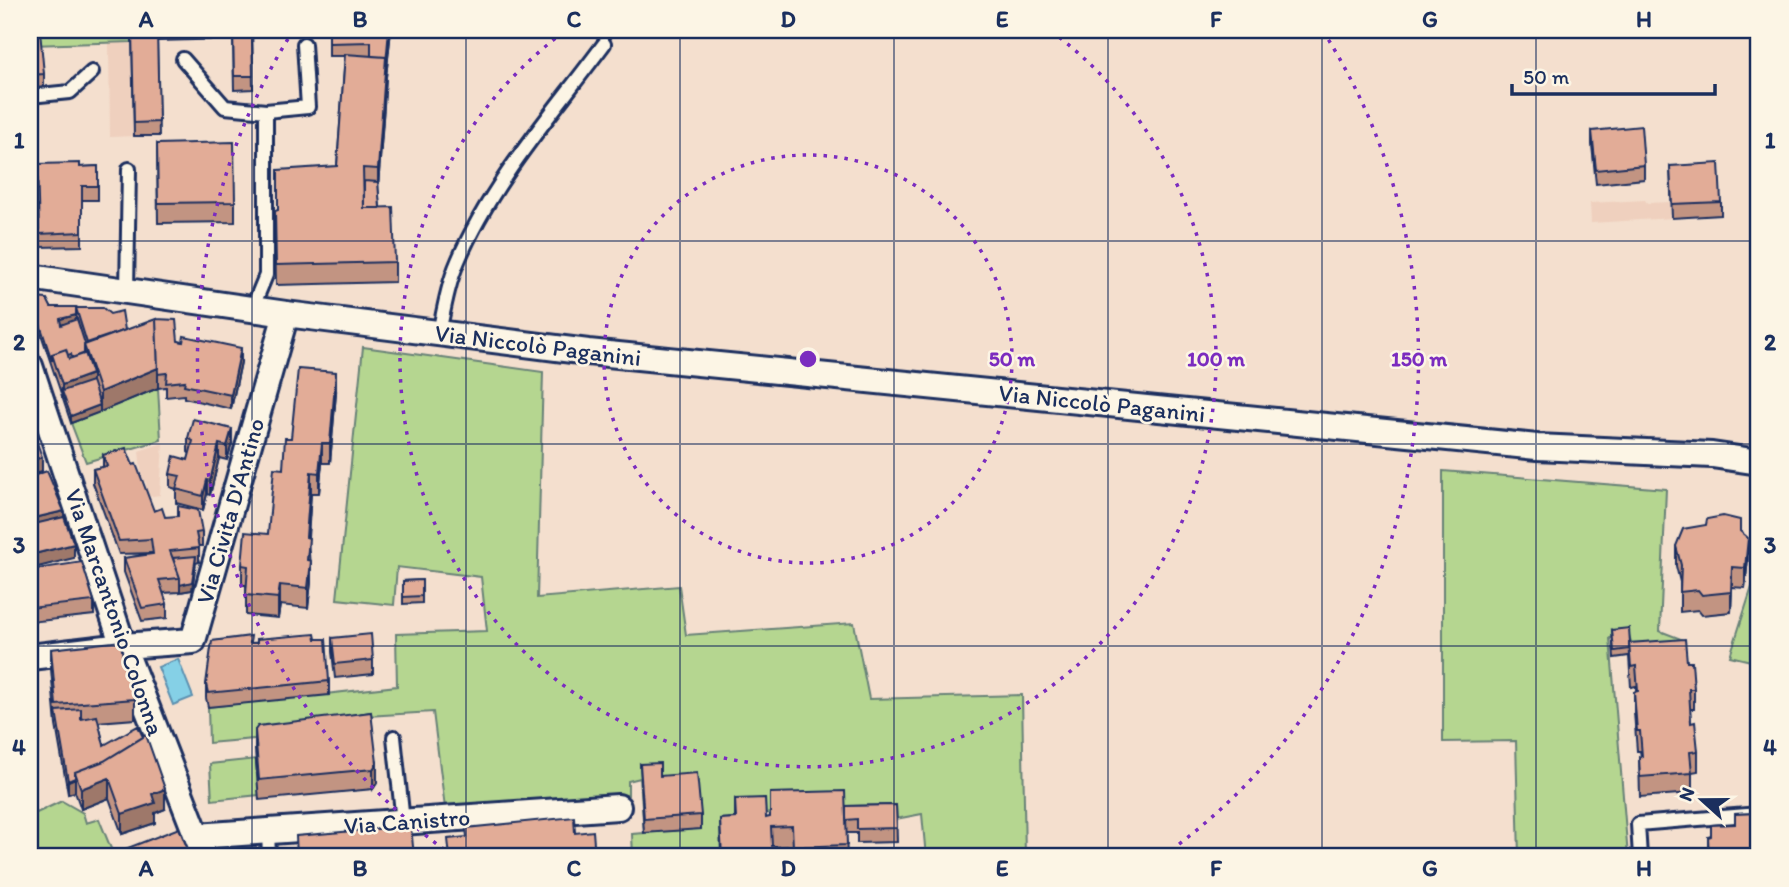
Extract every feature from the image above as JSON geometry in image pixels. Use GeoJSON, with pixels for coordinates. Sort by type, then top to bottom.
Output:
{"type":"FeatureCollection","features":[{"type":"Feature","properties":{"kind":"street","name":"Via Niccolò Paganini"},"geometry":{"type":"LineString","coordinates":[[30,277],[286,314],[589,352],[1537,447],[1712,454],[1759,462]]}},
{"type":"Feature","properties":{"kind":"street","name":"Via Civita D'Antino"},"geometry":{"type":"LineString","coordinates":[[123,646],[193,641],[286,314]]}},
{"type":"Feature","properties":{"kind":"street","name":"Via Marcantonio Colonna"},"geometry":{"type":"LineString","coordinates":[[30,366],[36,406],[123,646],[201,847]]}},
{"type":"Feature","properties":{"kind":"street"},"geometry":{"type":"LineString","coordinates":[[30,657],[123,646]]}},
{"type":"Feature","properties":{"kind":"street","name":"Via Canistro"},"geometry":{"type":"LineString","coordinates":[[201,847],[268,831],[618,807]]}},
{"type":"Feature","properties":{"kind":"lane"},"geometry":{"type":"LineString","coordinates":[[183,59],[225,107],[266,111],[308,107],[304,44]]}},
{"type":"Feature","properties":{"kind":"lane"},"geometry":{"type":"LineString","coordinates":[[439,333],[458,261],[481,216],[525,150],[604,44]]}},
{"type":"Feature","properties":{"kind":"lane"},"geometry":{"type":"LineString","coordinates":[[30,96],[70,92],[92,72]]}},
{"type":"Feature","properties":{"kind":"lane"},"geometry":{"type":"LineString","coordinates":[[252,309],[265,275],[266,111]]}},
{"type":"Feature","properties":{"kind":"lane"},"geometry":{"type":"LineString","coordinates":[[127,291],[129,169]]}},
{"type":"Feature","properties":{"kind":"lane"},"geometry":{"type":"LineString","coordinates":[[394,737],[403,822]]}},
{"type":"Feature","properties":{"kind":"lane"},"geometry":{"type":"LineString","coordinates":[[1640,857],[1639,824],[1759,814]]}},
{"type":"Feature","properties":{"kind":"lane"},"geometry":{"type":"LineString","coordinates":[[268,831],[269,857]]}},
{"type":"Feature","properties":{"kind":"shaded area"},"geometry":{"type":"Polygon","coordinates":[[[109,42],[132,42],[134,136],[110,137],[109,42]]]}},
{"type":"Feature","properties":{"kind":"shaded area"},"geometry":{"type":"Polygon","coordinates":[[[1645,200],[1647,203],[1671,202],[1672,218],[1591,223],[1590,203],[1645,200]]]}},
{"type":"Feature","properties":{"kind":"shaded area"},"geometry":{"type":"Polygon","coordinates":[[[163,443],[160,495],[147,497],[146,482],[142,481],[139,451],[163,443]]]}},
{"type":"Feature","properties":{"kind":"green space"},"geometry":{"type":"Polygon","coordinates":[[[30,30],[132,30],[132,42],[30,45],[30,30]]]}},
{"type":"Feature","properties":{"kind":"green space"},"geometry":{"type":"Polygon","coordinates":[[[363,347],[543,372],[537,598],[679,586],[686,635],[854,623],[869,699],[1022,695],[1025,857],[926,857],[922,814],[896,819],[770,813],[736,819],[721,857],[633,857],[632,834],[644,833],[640,778],[628,781],[628,795],[445,808],[433,712],[367,716],[367,729],[209,743],[208,707],[397,686],[396,634],[487,631],[481,577],[397,567],[394,605],[337,599],[363,347]]]}},
{"type":"Feature","properties":{"kind":"green space"},"geometry":{"type":"Polygon","coordinates":[[[158,388],[161,440],[86,462],[71,423],[158,388]]]}},
{"type":"Feature","properties":{"kind":"green space"},"geometry":{"type":"Polygon","coordinates":[[[1443,471],[1666,489],[1660,631],[1681,639],[1675,653],[1635,655],[1629,635],[1610,638],[1628,857],[1519,857],[1516,741],[1443,742],[1443,471]]]}},
{"type":"Feature","properties":{"kind":"green space"},"geometry":{"type":"Polygon","coordinates":[[[1759,565],[1759,663],[1730,656],[1759,565]]]}},
{"type":"Feature","properties":{"kind":"green space"},"geometry":{"type":"Polygon","coordinates":[[[256,759],[259,795],[212,800],[210,764],[256,759]]]}},
{"type":"Feature","properties":{"kind":"green space"},"geometry":{"type":"Polygon","coordinates":[[[62,801],[83,813],[86,823],[99,819],[114,856],[30,857],[30,816],[62,801]]]}},
{"type":"Feature","properties":{"kind":"water"},"geometry":{"type":"Polygon","coordinates":[[[178,659],[193,697],[173,705],[158,667],[178,659]]]}},
{"type":"Feature","properties":{"kind":"building"},"geometry":{"type":"Polygon","coordinates":[[[132,30],[157,30],[159,122],[134,123],[132,30]]]}},
{"type":"Feature","properties":{"kind":"building"},"geometry":{"type":"Polygon","coordinates":[[[233,30],[252,30],[253,76],[234,76],[233,30]]]}},
{"type":"Feature","properties":{"kind":"building"},"geometry":{"type":"Polygon","coordinates":[[[329,30],[389,30],[386,63],[386,57],[371,56],[371,42],[329,43],[329,30]]]}},
{"type":"Feature","properties":{"kind":"building"},"geometry":{"type":"Polygon","coordinates":[[[40,31],[44,74],[30,75],[30,32],[40,31]]]}},
{"type":"Feature","properties":{"kind":"building"},"geometry":{"type":"Polygon","coordinates":[[[345,54],[386,57],[378,169],[363,168],[364,208],[393,207],[395,262],[276,265],[275,211],[278,210],[278,170],[337,166],[345,54]]]}},
{"type":"Feature","properties":{"kind":"building"},"geometry":{"type":"Polygon","coordinates":[[[1641,126],[1644,165],[1596,170],[1592,131],[1641,126]]]}},
{"type":"Feature","properties":{"kind":"building"},"geometry":{"type":"Polygon","coordinates":[[[234,142],[235,202],[158,203],[157,144],[234,142]]]}},
{"type":"Feature","properties":{"kind":"building"},"geometry":{"type":"Polygon","coordinates":[[[80,163],[80,167],[98,166],[98,186],[82,186],[82,232],[39,234],[37,164],[80,163]]]}},
{"type":"Feature","properties":{"kind":"building"},"geometry":{"type":"Polygon","coordinates":[[[1719,163],[1721,202],[1672,204],[1670,166],[1719,163]]]}},
{"type":"Feature","properties":{"kind":"building"},"geometry":{"type":"Polygon","coordinates":[[[364,181],[378,182],[380,208],[364,208],[364,181]]]}},
{"type":"Feature","properties":{"kind":"building"},"geometry":{"type":"Polygon","coordinates":[[[34,298],[47,299],[51,307],[76,307],[76,315],[60,319],[61,325],[77,319],[85,344],[84,354],[72,358],[66,349],[52,354],[52,361],[34,298]]]}},
{"type":"Feature","properties":{"kind":"building"},"geometry":{"type":"Polygon","coordinates":[[[76,308],[103,308],[110,314],[122,311],[125,330],[87,343],[76,308]]]}},
{"type":"Feature","properties":{"kind":"building"},"geometry":{"type":"Polygon","coordinates":[[[156,319],[158,368],[100,392],[84,345],[156,319]]]}},
{"type":"Feature","properties":{"kind":"building"},"geometry":{"type":"Polygon","coordinates":[[[156,319],[176,320],[178,341],[183,342],[184,336],[241,348],[231,395],[184,385],[185,381],[166,383],[167,373],[158,374],[156,319]]]}},
{"type":"Feature","properties":{"kind":"building"},"geometry":{"type":"Polygon","coordinates":[[[66,349],[69,359],[85,353],[92,374],[62,385],[52,354],[66,349]]]}},
{"type":"Feature","properties":{"kind":"building"},"geometry":{"type":"Polygon","coordinates":[[[298,369],[336,372],[330,443],[322,443],[319,473],[311,472],[306,537],[309,538],[307,560],[311,561],[308,588],[280,585],[278,598],[246,595],[248,566],[242,565],[245,532],[268,534],[274,468],[283,469],[285,438],[291,438],[298,369]]]}},
{"type":"Feature","properties":{"kind":"building"},"geometry":{"type":"Polygon","coordinates":[[[92,381],[100,405],[71,416],[62,391],[92,381]]]}},
{"type":"Feature","properties":{"kind":"building"},"geometry":{"type":"Polygon","coordinates":[[[193,419],[232,429],[227,446],[219,444],[210,481],[207,480],[203,496],[176,489],[180,476],[170,474],[174,456],[188,460],[193,441],[188,438],[193,419]]]}},
{"type":"Feature","properties":{"kind":"building"},"geometry":{"type":"Polygon","coordinates":[[[30,423],[42,457],[30,461],[30,423]]]}},
{"type":"Feature","properties":{"kind":"building"},"geometry":{"type":"Polygon","coordinates":[[[126,448],[133,465],[136,464],[154,511],[162,508],[165,517],[178,516],[178,506],[198,510],[202,532],[196,533],[199,548],[170,551],[180,578],[159,580],[167,604],[142,608],[124,558],[153,554],[151,539],[119,541],[93,469],[107,466],[103,455],[126,448]]]}},
{"type":"Feature","properties":{"kind":"building"},"geometry":{"type":"Polygon","coordinates":[[[47,471],[64,511],[30,519],[30,477],[47,471]]]}},
{"type":"Feature","properties":{"kind":"building"},"geometry":{"type":"Polygon","coordinates":[[[1723,516],[1740,520],[1740,531],[1748,538],[1745,568],[1732,567],[1731,592],[1702,595],[1698,590],[1680,592],[1681,565],[1676,546],[1683,529],[1706,525],[1707,519],[1723,516]]]}},
{"type":"Feature","properties":{"kind":"building"},"geometry":{"type":"Polygon","coordinates":[[[64,517],[74,544],[30,555],[30,525],[64,517]]]}},
{"type":"Feature","properties":{"kind":"building"},"geometry":{"type":"Polygon","coordinates":[[[196,556],[192,582],[180,585],[173,558],[196,556]]]}},
{"type":"Feature","properties":{"kind":"building"},"geometry":{"type":"Polygon","coordinates":[[[82,562],[94,601],[30,608],[30,570],[82,562]]]}},
{"type":"Feature","properties":{"kind":"building"},"geometry":{"type":"Polygon","coordinates":[[[422,580],[422,596],[403,597],[403,581],[422,580]]]}},
{"type":"Feature","properties":{"kind":"building"},"geometry":{"type":"Polygon","coordinates":[[[1629,628],[1629,649],[1614,651],[1612,630],[1629,628]]]}},
{"type":"Feature","properties":{"kind":"building"},"geometry":{"type":"Polygon","coordinates":[[[315,634],[316,639],[326,639],[329,681],[208,693],[206,684],[212,641],[251,636],[250,643],[257,643],[257,639],[315,634]]]}},
{"type":"Feature","properties":{"kind":"building"},"geometry":{"type":"Polygon","coordinates":[[[371,634],[373,660],[335,664],[332,638],[371,634]]]}},
{"type":"Feature","properties":{"kind":"building"},"geometry":{"type":"Polygon","coordinates":[[[1685,639],[1687,662],[1692,662],[1694,689],[1689,689],[1691,723],[1695,722],[1698,751],[1690,752],[1692,773],[1640,777],[1639,757],[1642,756],[1634,692],[1638,691],[1636,666],[1631,667],[1629,643],[1685,639]]]}},
{"type":"Feature","properties":{"kind":"building"},"geometry":{"type":"Polygon","coordinates":[[[121,641],[124,667],[132,667],[135,699],[56,705],[51,649],[121,641]]]}},
{"type":"Feature","properties":{"kind":"building"},"geometry":{"type":"Polygon","coordinates":[[[1757,686],[1759,686],[1759,723],[1757,686]]]}},
{"type":"Feature","properties":{"kind":"building"},"geometry":{"type":"Polygon","coordinates":[[[81,709],[81,719],[97,716],[104,745],[138,726],[143,737],[104,761],[75,772],[75,778],[68,781],[56,711],[81,709]]]}},
{"type":"Feature","properties":{"kind":"building"},"geometry":{"type":"Polygon","coordinates":[[[371,712],[377,763],[373,769],[259,780],[255,730],[258,726],[371,712]]]}},
{"type":"Feature","properties":{"kind":"building"},"geometry":{"type":"Polygon","coordinates":[[[146,735],[165,789],[152,794],[155,803],[122,814],[109,778],[81,789],[75,772],[104,761],[146,735]]]}},
{"type":"Feature","properties":{"kind":"building"},"geometry":{"type":"Polygon","coordinates":[[[660,763],[660,776],[697,773],[701,815],[644,819],[640,764],[660,763]]]}},
{"type":"Feature","properties":{"kind":"building"},"geometry":{"type":"Polygon","coordinates":[[[845,791],[847,845],[793,847],[792,826],[771,827],[772,846],[776,846],[776,857],[722,857],[720,819],[736,818],[735,799],[765,798],[766,818],[770,817],[770,793],[845,791]]]}},
{"type":"Feature","properties":{"kind":"building"},"geometry":{"type":"Polygon","coordinates":[[[896,805],[897,828],[857,829],[857,819],[846,820],[846,806],[896,805]]]}},
{"type":"Feature","properties":{"kind":"building"},"geometry":{"type":"Polygon","coordinates":[[[1759,813],[1757,857],[1709,857],[1708,837],[1711,836],[1711,825],[1735,824],[1735,814],[1759,813]]]}},
{"type":"Feature","properties":{"kind":"building"},"geometry":{"type":"Polygon","coordinates":[[[574,817],[575,833],[593,831],[595,857],[450,857],[448,839],[467,837],[466,828],[574,817]]]}},
{"type":"Feature","properties":{"kind":"building"},"geometry":{"type":"Polygon","coordinates":[[[411,826],[414,857],[297,857],[296,836],[411,826]]]}},
{"type":"Feature","properties":{"kind":"building"},"geometry":{"type":"Polygon","coordinates":[[[179,828],[191,857],[105,857],[179,828]]]}}]}
